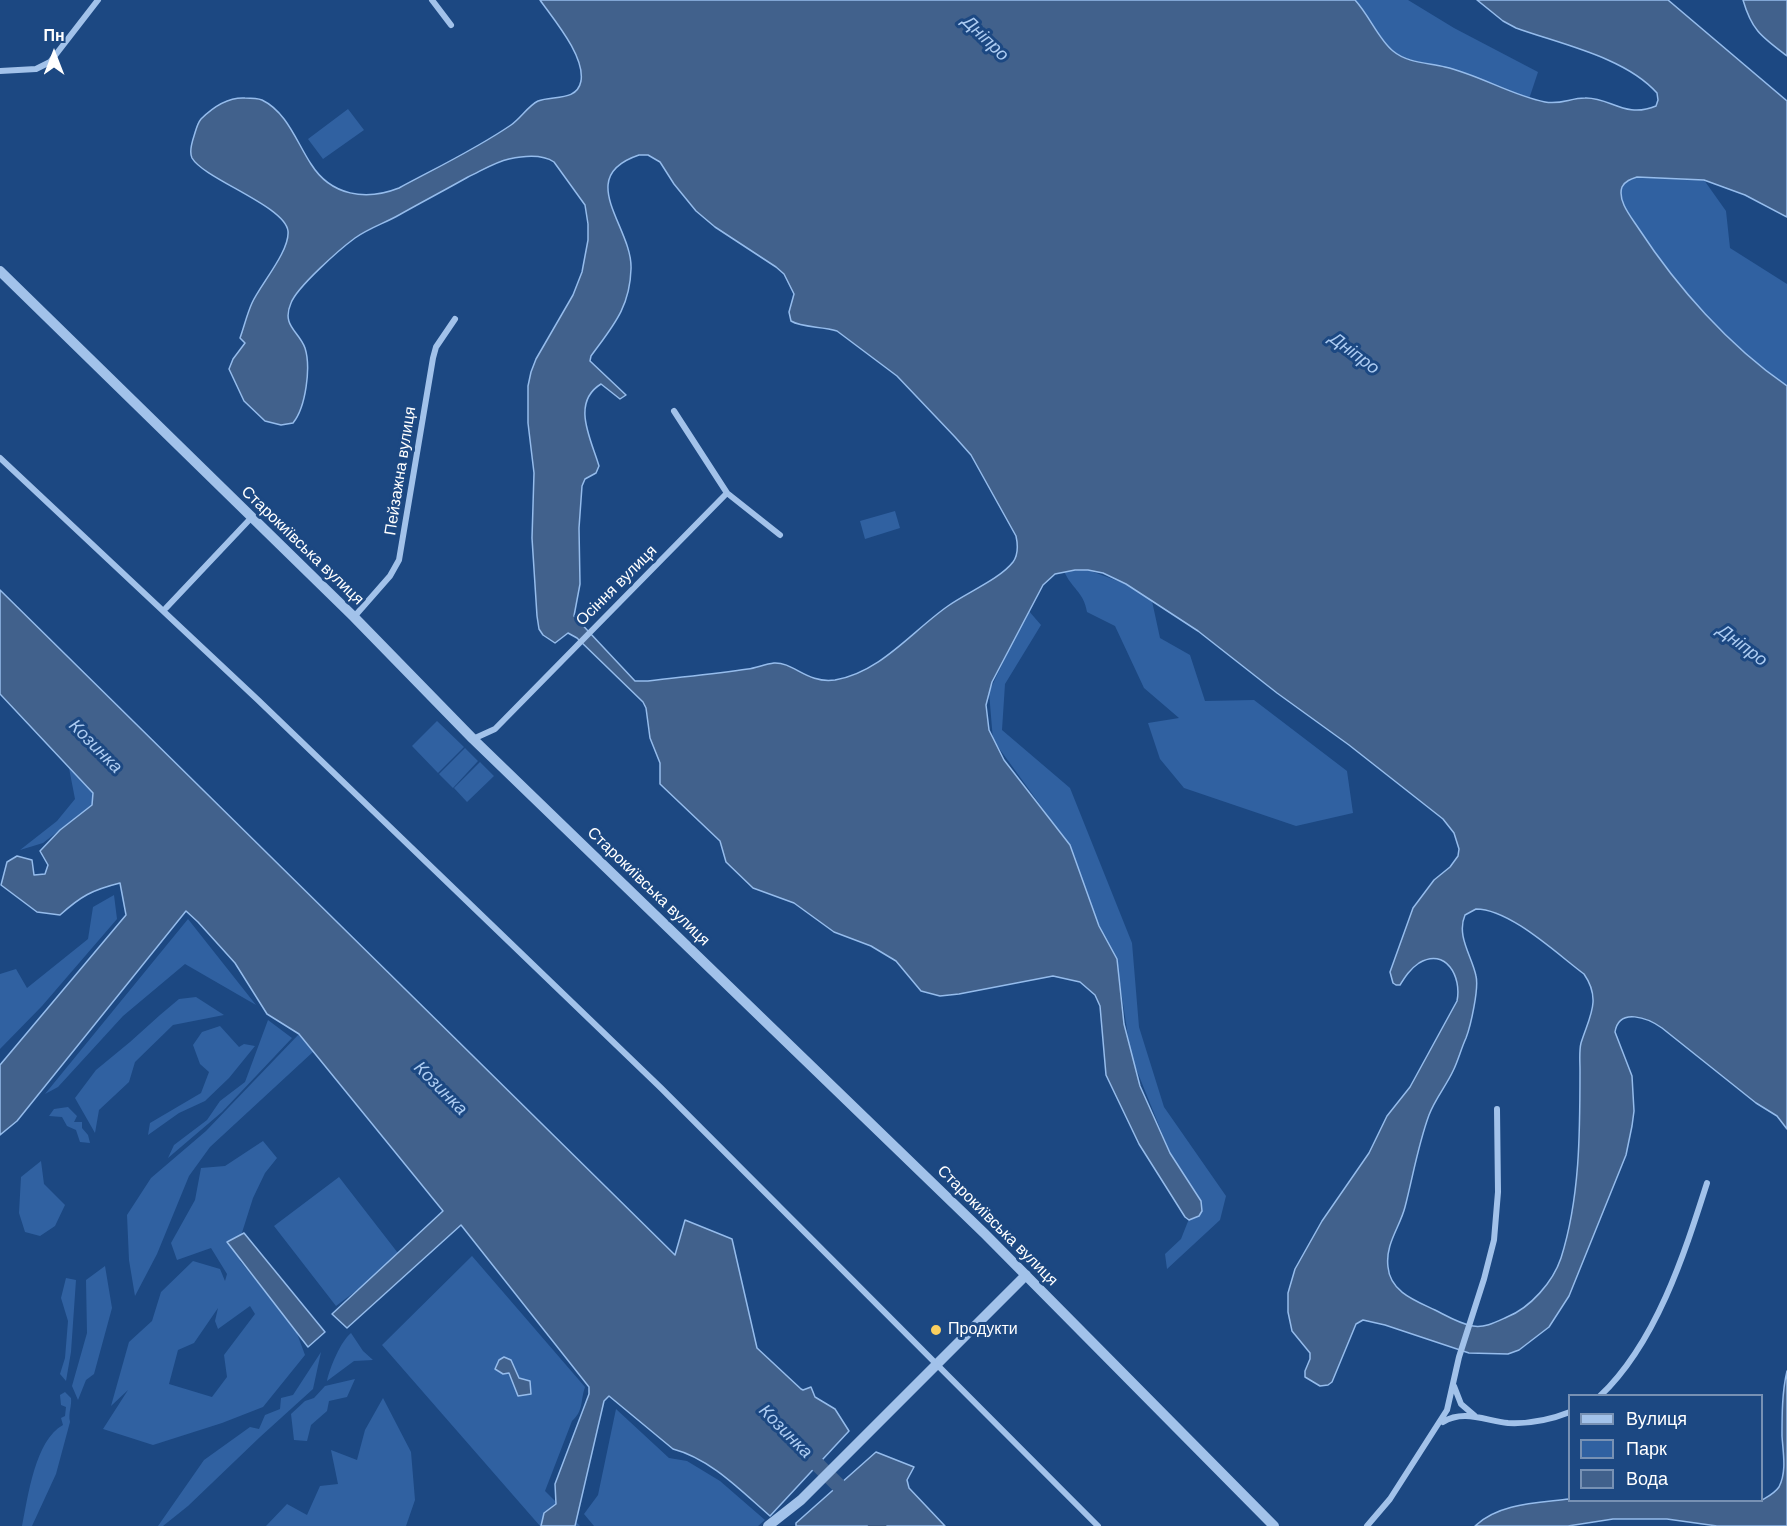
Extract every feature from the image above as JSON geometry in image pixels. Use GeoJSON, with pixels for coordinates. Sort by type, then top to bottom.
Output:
{"type":"FeatureCollection","features":[{"type":"Feature","properties":{"kind":"street"},"geometry":{"type":"LineString","coordinates":[[0,71],[36,69],[50,62],[98,0]]}},
{"type":"Feature","properties":{"kind":"street"},"geometry":{"type":"LineString","coordinates":[[432,0],[451,24]]}},
{"type":"Feature","properties":{"kind":"street","name":"Старокиївська вулиця"},"geometry":{"type":"LineString","coordinates":[[0,271],[354,617],[473,739],[1026,1275],[1274,1526]]}},
{"type":"Feature","properties":{"kind":"street","name":"Пейзажна вулиця"},"geometry":{"type":"LineString","coordinates":[[354,617],[390,576],[399,560],[433,358],[436,347],[455,320]]}},
{"type":"Feature","properties":{"kind":"street"},"geometry":{"type":"LineString","coordinates":[[674,411],[727,493],[780,535]]}},
{"type":"Feature","properties":{"kind":"street"},"geometry":{"type":"LineString","coordinates":[[0,458],[284,724],[661,1088],[1098,1526]]}},
{"type":"Feature","properties":{"kind":"street","name":"Осіння вулиця"},"geometry":{"type":"LineString","coordinates":[[473,739],[495,729],[727,493]]}},
{"type":"Feature","properties":{"kind":"street"},"geometry":{"type":"LineString","coordinates":[[166,608],[251,518]]}},
{"type":"Feature","properties":{"kind":"street"},"geometry":{"type":"LineString","coordinates":[[1367,1526],[1390,1499],[1446,1414],[1459,1356],[1490,1257],[1498,1192],[1497,1109]]}},
{"type":"Feature","properties":{"kind":"street"},"geometry":{"type":"LineString","coordinates":[[1601,1394],[1623,1370],[1656,1316],[1681,1260],[1707,1183]]}},
{"type":"Feature","properties":{"kind":"street"},"geometry":{"type":"LineString","coordinates":[[768,1526],[801,1500],[863,1440],[1026,1275]]}},
{"type":"Feature","properties":{"kind":"street"},"geometry":{"type":"LineString","coordinates":[[1454,1385],[1461,1404],[1477,1417]]}},
{"type":"Feature","properties":{"kind":"street"},"geometry":{"type":"LineString","coordinates":[[1430,1436],[1440,1424],[1449,1418],[1477,1417],[1523,1423],[1549,1419],[1568,1412]]}},
{"type":"Feature","properties":{"kind":"green space"},"geometry":{"type":"Polygon","coordinates":[[[1355,0],[1408,0],[1454,28],[1538,72],[1529,99],[1468,74],[1404,58],[1386,44],[1355,0]]]}},
{"type":"Feature","properties":{"kind":"green space"},"geometry":{"type":"Polygon","coordinates":[[[348,109],[364,130],[323,159],[308,139],[348,109]]]}},
{"type":"Feature","properties":{"kind":"green space"},"geometry":{"type":"Polygon","coordinates":[[[1637,177],[1704,180],[1726,211],[1730,248],[1787,284],[1787,386],[1745,353],[1705,314],[1653,251],[1629,215],[1621,198],[1623,185],[1628,180],[1637,177]]]}},
{"type":"Feature","properties":{"kind":"green space"},"geometry":{"type":"Polygon","coordinates":[[[895,511],[900,528],[865,539],[860,521],[895,511]]]}},
{"type":"Feature","properties":{"kind":"green space"},"geometry":{"type":"Polygon","coordinates":[[[1088,570],[1126,584],[1152,601],[1160,638],[1190,655],[1205,701],[1254,700],[1347,771],[1353,813],[1296,826],[1184,788],[1160,759],[1148,723],[1179,718],[1144,688],[1115,626],[1087,612],[1083,600],[1064,571],[1088,570]]]}},
{"type":"Feature","properties":{"kind":"green space"},"geometry":{"type":"Polygon","coordinates":[[[1028,610],[1041,625],[1005,684],[1002,730],[1070,788],[1132,943],[1139,1027],[1164,1107],[1226,1196],[1220,1220],[1167,1269],[1165,1254],[1181,1239],[1198,1196],[1170,1153],[1131,1056],[1117,964],[1102,934],[1065,839],[993,740],[989,692],[1028,610]]]}},
{"type":"Feature","properties":{"kind":"green space"},"geometry":{"type":"Polygon","coordinates":[[[437,721],[464,747],[438,773],[412,746],[437,721]]]}},
{"type":"Feature","properties":{"kind":"green space"},"geometry":{"type":"Polygon","coordinates":[[[465,748],[478,761],[453,788],[439,774],[465,748]]]}},
{"type":"Feature","properties":{"kind":"green space"},"geometry":{"type":"Polygon","coordinates":[[[480,762],[494,776],[467,802],[454,788],[480,762]]]}},
{"type":"Feature","properties":{"kind":"green space"},"geometry":{"type":"Polygon","coordinates":[[[69,768],[93,793],[92,805],[43,843],[20,850],[57,821],[75,799],[69,768]]]}},
{"type":"Feature","properties":{"kind":"green space"},"geometry":{"type":"Polygon","coordinates":[[[114,895],[117,919],[42,1006],[0,1049],[0,974],[16,969],[27,988],[88,939],[93,907],[114,895]]]}},
{"type":"Feature","properties":{"kind":"green space"},"geometry":{"type":"Polygon","coordinates":[[[188,919],[256,1005],[185,964],[123,1016],[58,1087],[45,1094],[188,919]]]}},
{"type":"Feature","properties":{"kind":"green space"},"geometry":{"type":"Polygon","coordinates":[[[196,997],[224,1015],[173,1025],[135,1062],[129,1082],[99,1110],[95,1133],[75,1098],[96,1070],[179,999],[196,997]]]}},
{"type":"Feature","properties":{"kind":"green space"},"geometry":{"type":"Polygon","coordinates":[[[268,1020],[292,1038],[222,1112],[168,1158],[174,1145],[207,1120],[220,1101],[245,1082],[268,1020]]]}},
{"type":"Feature","properties":{"kind":"green space"},"geometry":{"type":"Polygon","coordinates":[[[220,1026],[239,1047],[244,1044],[255,1046],[229,1078],[205,1101],[179,1113],[148,1135],[150,1123],[201,1093],[209,1072],[200,1064],[193,1045],[202,1032],[220,1026]]]}},
{"type":"Feature","properties":{"kind":"green space"},"geometry":{"type":"Polygon","coordinates":[[[299,1034],[314,1051],[210,1147],[189,1176],[157,1254],[135,1296],[129,1260],[127,1215],[151,1178],[206,1131],[299,1034]]]}},
{"type":"Feature","properties":{"kind":"green space"},"geometry":{"type":"Polygon","coordinates":[[[68,1107],[77,1116],[74,1122],[82,1122],[82,1128],[88,1135],[90,1143],[80,1142],[76,1130],[67,1126],[62,1117],[49,1116],[54,1109],[68,1107]]]}},
{"type":"Feature","properties":{"kind":"green space"},"geometry":{"type":"Polygon","coordinates":[[[263,1141],[277,1158],[265,1173],[253,1198],[239,1242],[240,1261],[295,1328],[305,1355],[263,1407],[222,1423],[153,1445],[103,1429],[128,1390],[111,1406],[129,1342],[152,1321],[161,1292],[193,1261],[220,1269],[225,1281],[227,1274],[211,1248],[177,1260],[171,1243],[195,1200],[201,1168],[225,1166],[263,1141]],[[250,1306],[218,1329],[215,1321],[218,1308],[194,1343],[178,1350],[169,1384],[212,1397],[227,1377],[224,1355],[255,1314],[250,1306]]]}},
{"type":"Feature","properties":{"kind":"green space"},"geometry":{"type":"Polygon","coordinates":[[[41,1161],[44,1184],[65,1205],[55,1226],[40,1236],[25,1232],[19,1213],[21,1177],[41,1161]]]}},
{"type":"Feature","properties":{"kind":"green space"},"geometry":{"type":"Polygon","coordinates":[[[339,1177],[401,1257],[336,1306],[274,1226],[339,1177]]]}},
{"type":"Feature","properties":{"kind":"green space"},"geometry":{"type":"Polygon","coordinates":[[[472,1256],[585,1387],[580,1409],[572,1421],[545,1491],[580,1526],[540,1526],[382,1345],[472,1256]]]}},
{"type":"Feature","properties":{"kind":"green space"},"geometry":{"type":"Polygon","coordinates":[[[105,1266],[112,1308],[94,1374],[86,1380],[78,1400],[72,1386],[87,1333],[86,1280],[105,1266]]]}},
{"type":"Feature","properties":{"kind":"green space"},"geometry":{"type":"Polygon","coordinates":[[[66,1278],[76,1280],[71,1352],[66,1381],[60,1374],[65,1358],[68,1321],[61,1298],[66,1278]]]}},
{"type":"Feature","properties":{"kind":"green space"},"geometry":{"type":"Polygon","coordinates":[[[351,1333],[363,1351],[373,1360],[354,1361],[327,1381],[336,1355],[351,1333]]]}},
{"type":"Feature","properties":{"kind":"green space"},"geometry":{"type":"Polygon","coordinates":[[[321,1352],[313,1389],[188,1506],[163,1526],[158,1526],[204,1460],[250,1427],[259,1429],[265,1415],[280,1409],[281,1398],[293,1395],[321,1352]]]}},
{"type":"Feature","properties":{"kind":"green space"},"geometry":{"type":"Polygon","coordinates":[[[355,1379],[347,1397],[329,1401],[327,1411],[311,1425],[307,1441],[294,1440],[291,1414],[305,1401],[314,1398],[325,1386],[355,1379]]]}},
{"type":"Feature","properties":{"kind":"green space"},"geometry":{"type":"Polygon","coordinates":[[[65,1392],[71,1398],[70,1422],[56,1474],[32,1526],[22,1526],[30,1485],[39,1456],[53,1432],[63,1425],[61,1418],[65,1416],[66,1407],[61,1405],[60,1395],[65,1392]]]}},
{"type":"Feature","properties":{"kind":"green space"},"geometry":{"type":"Polygon","coordinates":[[[383,1398],[411,1452],[415,1500],[406,1526],[266,1526],[287,1504],[307,1515],[320,1486],[338,1484],[331,1450],[357,1460],[365,1430],[383,1398]]]}},
{"type":"Feature","properties":{"kind":"green space"},"geometry":{"type":"Polygon","coordinates":[[[616,1409],[669,1458],[687,1461],[720,1481],[765,1520],[758,1526],[594,1526],[584,1514],[598,1495],[616,1409]]]}},
{"type":"Feature","properties":{"kind":"water","name":"Дніпро"},"geometry":{"type":"Polygon","coordinates":[[[540,0],[1355,0],[1388,46],[1405,58],[1458,71],[1545,102],[1556,103],[1580,98],[1594,99],[1635,110],[1656,106],[1658,100],[1657,93],[1644,81],[1628,70],[1591,53],[1516,28],[1503,21],[1477,0],[1668,0],[1787,101],[1787,217],[1745,195],[1704,180],[1637,177],[1625,183],[1621,192],[1623,204],[1629,215],[1687,294],[1745,353],[1787,386],[1787,1129],[1777,1116],[1756,1103],[1662,1028],[1642,1018],[1622,1019],[1615,1032],[1632,1076],[1634,1111],[1626,1155],[1569,1296],[1549,1327],[1519,1350],[1508,1354],[1469,1353],[1363,1320],[1356,1324],[1332,1382],[1320,1386],[1305,1377],[1310,1353],[1292,1331],[1288,1312],[1288,1293],[1295,1269],[1322,1221],[1369,1153],[1387,1116],[1410,1087],[1457,1001],[1457,983],[1454,974],[1444,962],[1429,959],[1419,963],[1410,970],[1400,985],[1393,983],[1390,972],[1413,908],[1434,880],[1450,867],[1458,856],[1459,849],[1454,833],[1443,819],[1349,745],[1277,693],[1198,631],[1126,584],[1103,573],[1075,570],[1055,574],[1043,585],[992,682],[986,705],[989,730],[1004,760],[1070,845],[1099,926],[1117,959],[1124,1024],[1140,1086],[1170,1153],[1201,1201],[1202,1211],[1199,1216],[1189,1220],[1185,1217],[1139,1144],[1106,1075],[1100,1006],[1095,995],[1080,982],[1053,976],[959,994],[940,996],[921,991],[896,961],[871,946],[834,932],[794,903],[753,888],[726,862],[720,841],[660,784],[660,763],[650,738],[643,702],[577,638],[568,633],[555,643],[543,635],[539,629],[532,538],[534,473],[528,423],[528,386],[536,359],[573,295],[582,272],[588,240],[585,205],[554,162],[544,158],[526,157],[504,160],[488,167],[360,234],[310,278],[295,296],[288,311],[289,323],[302,342],[307,356],[304,397],[293,423],[281,425],[265,421],[244,401],[229,369],[233,359],[245,343],[240,338],[252,303],[280,258],[288,231],[284,222],[273,212],[212,175],[192,158],[192,144],[201,119],[215,107],[232,99],[262,100],[271,105],[285,120],[311,164],[329,183],[350,193],[362,195],[399,188],[484,142],[511,125],[538,101],[563,97],[579,88],[581,71],[578,61],[567,39],[540,0]],[[639,155],[620,164],[610,176],[608,190],[629,253],[630,283],[618,316],[590,361],[626,395],[620,399],[601,384],[592,392],[587,401],[585,412],[588,434],[599,466],[596,473],[585,479],[582,486],[579,528],[580,584],[574,616],[635,681],[723,672],[774,663],[788,666],[816,679],[835,680],[852,676],[881,660],[948,606],[1007,568],[1016,556],[1016,536],[971,455],[897,376],[837,331],[791,321],[789,312],[794,294],[784,274],[715,227],[696,211],[660,162],[648,155],[639,155]],[[1476,909],[1465,915],[1462,931],[1477,982],[1470,1025],[1455,1067],[1429,1115],[1403,1214],[1391,1243],[1388,1267],[1394,1283],[1405,1295],[1458,1322],[1477,1326],[1495,1323],[1516,1313],[1532,1301],[1546,1285],[1561,1258],[1572,1212],[1578,1165],[1580,1046],[1593,1000],[1584,974],[1533,934],[1503,916],[1476,909]]]}},
{"type":"Feature","properties":{"kind":"water"},"geometry":{"type":"Polygon","coordinates":[[[1743,0],[1787,0],[1787,56],[1771,44],[1754,26],[1743,0]]]}},
{"type":"Feature","properties":{"kind":"water"},"geometry":{"type":"Polygon","coordinates":[[[0,590],[675,1255],[685,1220],[732,1239],[757,1348],[801,1389],[811,1387],[815,1397],[835,1409],[849,1431],[770,1516],[713,1468],[673,1449],[609,1396],[604,1401],[575,1526],[541,1526],[544,1513],[556,1504],[555,1484],[589,1394],[589,1387],[461,1225],[347,1328],[332,1314],[443,1211],[299,1034],[267,1014],[235,963],[186,911],[17,1121],[0,1135],[0,1065],[126,915],[120,883],[87,894],[60,915],[37,912],[1,885],[7,862],[17,856],[32,860],[34,875],[45,874],[48,865],[40,851],[60,830],[92,805],[93,793],[0,694],[0,590]]]}},
{"type":"Feature","properties":{"kind":"water"},"geometry":{"type":"Polygon","coordinates":[[[244,1233],[325,1332],[308,1347],[227,1242],[244,1233]]]}},
{"type":"Feature","properties":{"kind":"water"},"geometry":{"type":"Polygon","coordinates":[[[504,1357],[511,1360],[519,1378],[530,1381],[531,1394],[518,1396],[509,1373],[503,1374],[495,1369],[499,1360],[504,1357]]]}},
{"type":"Feature","properties":{"kind":"water"},"geometry":{"type":"Polygon","coordinates":[[[1787,1371],[1787,1526],[1717,1526],[1667,1519],[1613,1519],[1568,1526],[1475,1526],[1485,1518],[1507,1508],[1568,1499],[1568,1502],[1763,1502],[1763,1499],[1779,1487],[1783,1475],[1784,1387],[1787,1371]]]}},
{"type":"Feature","properties":{"kind":"water"},"geometry":{"type":"Polygon","coordinates":[[[876,1452],[914,1467],[907,1480],[909,1488],[945,1526],[796,1526],[796,1523],[876,1452]]]}},
{"type":"Feature","properties":{"kind":"waterway","name":"Козинка"},"geometry":{"type":"LineString","coordinates":[[805,1452],[879,1526]]}},
{"type":"Feature","properties":{"kind":"place","name":"Продукти"},"geometry":{"type":"Point","coordinates":[936,1330]}}]}
